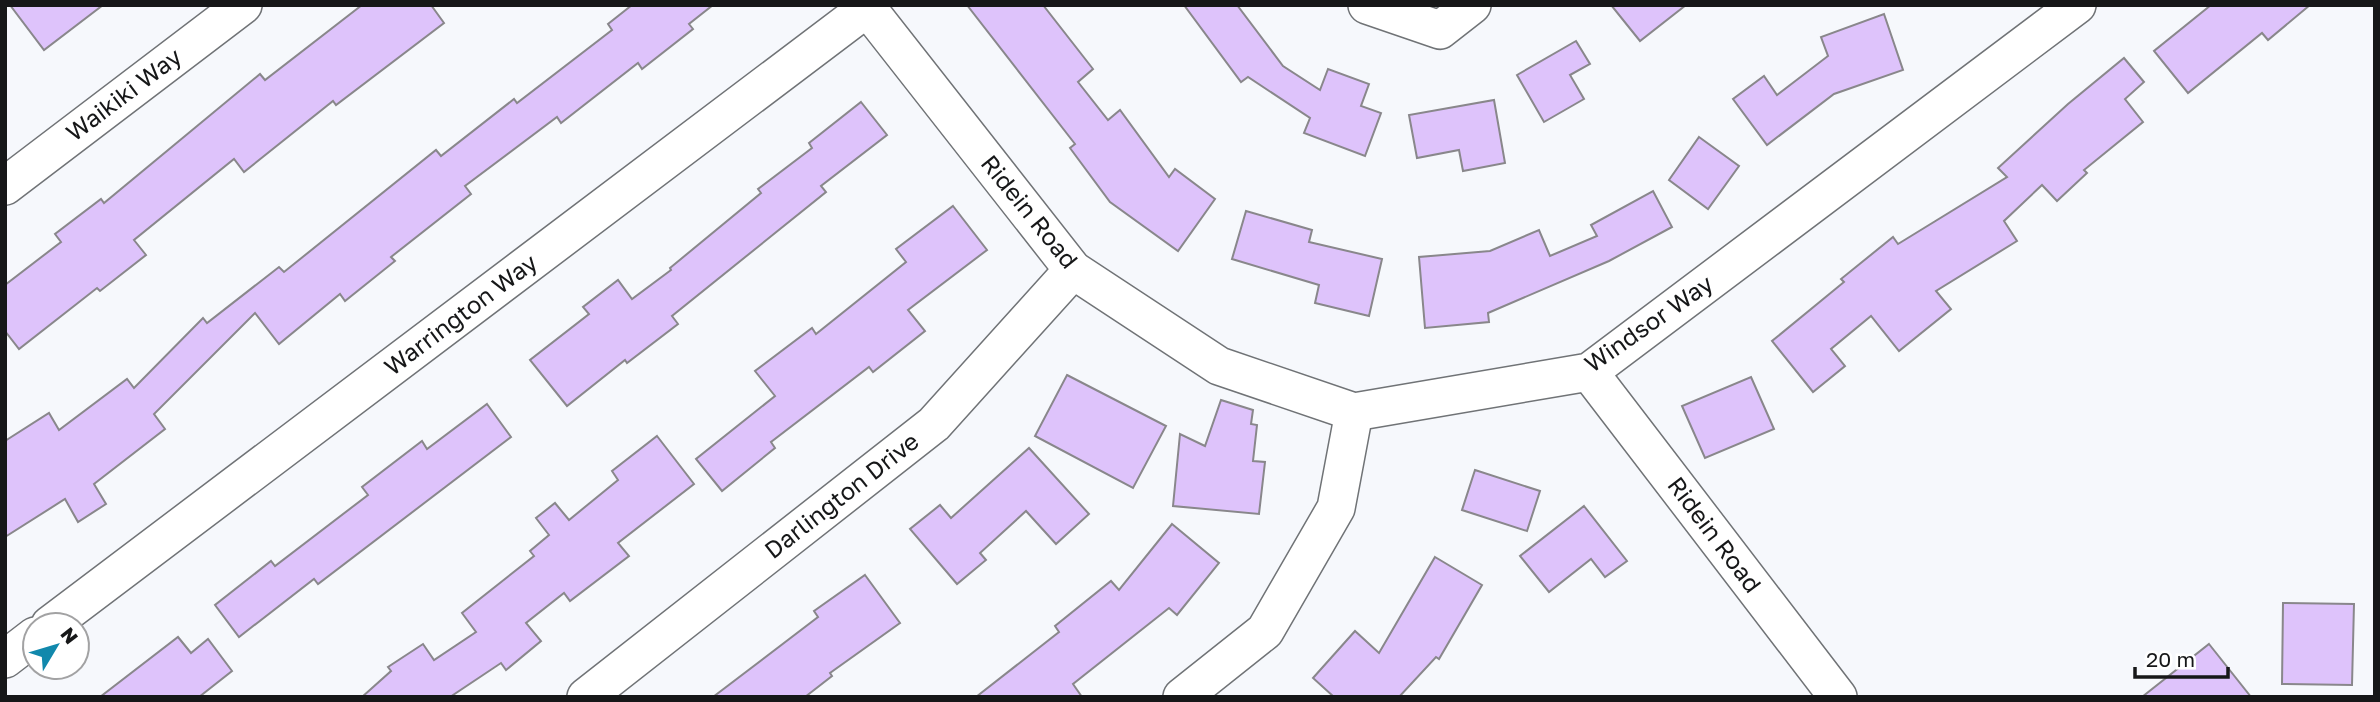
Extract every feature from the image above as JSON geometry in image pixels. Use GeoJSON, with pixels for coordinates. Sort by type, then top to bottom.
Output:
{"type":"FeatureCollection","features":[{"type":"Feature","properties":{"kind":"street","name":"Waikiki Way"},"geometry":{"type":"LineString","coordinates":[[5,186],[243,5]]}},
{"type":"Feature","properties":{"kind":"street"},"geometry":{"type":"LineString","coordinates":[[1367,5],[1440,30],[1472,5]]}},
{"type":"Feature","properties":{"kind":"street","name":"Windsor Way"},"geometry":{"type":"LineString","coordinates":[[1354,412],[1589,372],[2077,5]]}},
{"type":"Feature","properties":{"kind":"street","name":"Ridein Road"},"geometry":{"type":"LineString","coordinates":[[868,6],[1073,270],[1219,366],[1354,412]]}},
{"type":"Feature","properties":{"kind":"street","name":"Warrington Way"},"geometry":{"type":"LineString","coordinates":[[69,611],[868,6]]}},
{"type":"Feature","properties":{"kind":"street","name":"Darlington Drive"},"geometry":{"type":"LineString","coordinates":[[586,697],[934,424],[1073,270]]}},
{"type":"Feature","properties":{"kind":"street","name":"Ridein Road"},"geometry":{"type":"LineString","coordinates":[[1589,372],[1838,697]]}},
{"type":"Feature","properties":{"kind":"street"},"geometry":{"type":"LineString","coordinates":[[1182,697],[1265,631],[1336,508],[1354,412]]}},
{"type":"Feature","properties":{"kind":"street"},"geometry":{"type":"LineString","coordinates":[[5,659],[21,647]]}},
{"type":"Feature","properties":{"kind":"building"},"geometry":{"type":"Polygon","coordinates":[[[10,5],[103,5],[44,50],[10,5]]]}},
{"type":"Feature","properties":{"kind":"building"},"geometry":{"type":"Polygon","coordinates":[[[362,5],[431,5],[444,23],[336,105],[333,101],[244,172],[234,159],[134,240],[146,255],[100,291],[97,288],[19,349],[5,331],[5,285],[61,242],[55,234],[101,199],[104,203],[260,74],[265,80],[362,5]]]}},
{"type":"Feature","properties":{"kind":"building"},"geometry":{"type":"Polygon","coordinates":[[[632,5],[713,5],[689,24],[693,29],[642,69],[638,63],[561,123],[557,117],[465,186],[471,194],[391,257],[395,261],[345,301],[340,294],[279,344],[255,313],[154,414],[165,429],[94,484],[106,504],[78,522],[65,499],[5,537],[5,441],[49,413],[59,430],[127,379],[134,388],[203,318],[207,323],[279,267],[284,272],[436,150],[441,156],[514,99],[517,103],[612,30],[608,24],[632,5]]]}},
{"type":"Feature","properties":{"kind":"building"},"geometry":{"type":"Polygon","coordinates":[[[967,5],[1043,5],[1093,69],[1078,82],[1108,120],[1120,110],[1169,177],[1175,169],[1215,199],[1178,251],[1110,202],[1070,148],[1075,144],[967,5]]]}},
{"type":"Feature","properties":{"kind":"building"},"geometry":{"type":"Polygon","coordinates":[[[1184,5],[1237,5],[1283,66],[1320,90],[1328,69],[1369,84],[1361,106],[1381,113],[1365,156],[1304,133],[1310,118],[1248,77],[1241,82],[1184,5]]]}},
{"type":"Feature","properties":{"kind":"building"},"geometry":{"type":"Polygon","coordinates":[[[1611,5],[1686,5],[1640,41],[1611,5]]]}},
{"type":"Feature","properties":{"kind":"building"},"geometry":{"type":"Polygon","coordinates":[[[2211,5],[2310,5],[2268,40],[2262,33],[2188,93],[2154,51],[2211,5]]]}},
{"type":"Feature","properties":{"kind":"building"},"geometry":{"type":"Polygon","coordinates":[[[1884,14],[1903,70],[1834,94],[1767,145],[1733,99],[1764,76],[1777,95],[1828,56],[1821,37],[1884,14]]]}},
{"type":"Feature","properties":{"kind":"building"},"geometry":{"type":"Polygon","coordinates":[[[1576,41],[1590,64],[1570,75],[1584,99],[1544,122],[1517,75],[1576,41]]]}},
{"type":"Feature","properties":{"kind":"building"},"geometry":{"type":"Polygon","coordinates":[[[2124,58],[2144,82],[2125,99],[2143,122],[2084,170],[2087,173],[2057,201],[2042,185],[2004,221],[2017,241],[1936,291],[1951,309],[1899,351],[1871,316],[1831,349],[1845,366],[1813,392],[1772,341],[1844,282],[1841,279],[1893,237],[1898,244],[2007,177],[1998,168],[2068,104],[2124,58]]]}},
{"type":"Feature","properties":{"kind":"building"},"geometry":{"type":"Polygon","coordinates":[[[1494,100],[1505,163],[1463,171],[1459,150],[1417,158],[1409,115],[1494,100]]]}},
{"type":"Feature","properties":{"kind":"building"},"geometry":{"type":"Polygon","coordinates":[[[861,102],[887,135],[821,186],[826,192],[672,316],[678,324],[627,363],[625,360],[567,406],[530,360],[589,314],[583,307],[618,280],[632,299],[671,270],[670,268],[761,193],[758,189],[812,148],[809,143],[861,102]]]}},
{"type":"Feature","properties":{"kind":"building"},"geometry":{"type":"Polygon","coordinates":[[[1699,137],[1739,166],[1708,209],[1669,180],[1699,137]]]}},
{"type":"Feature","properties":{"kind":"building"},"geometry":{"type":"Polygon","coordinates":[[[1653,191],[1672,227],[1609,261],[1488,313],[1489,322],[1425,328],[1419,257],[1490,251],[1539,230],[1550,256],[1597,236],[1591,225],[1653,191]]]}},
{"type":"Feature","properties":{"kind":"building"},"geometry":{"type":"Polygon","coordinates":[[[953,206],[987,250],[908,310],[925,331],[873,372],[869,367],[771,442],[775,448],[722,491],[696,459],[775,396],[755,371],[812,328],[816,334],[906,262],[896,249],[953,206]]]}},
{"type":"Feature","properties":{"kind":"building"},"geometry":{"type":"Polygon","coordinates":[[[1246,211],[1312,230],[1309,242],[1382,259],[1369,316],[1315,303],[1319,285],[1232,259],[1246,211]]]}},
{"type":"Feature","properties":{"kind":"building"},"geometry":{"type":"Polygon","coordinates":[[[1067,375],[1166,426],[1133,488],[1035,436],[1067,375]]]}},
{"type":"Feature","properties":{"kind":"building"},"geometry":{"type":"Polygon","coordinates":[[[1751,377],[1774,429],[1705,458],[1682,406],[1751,377]]]}},
{"type":"Feature","properties":{"kind":"building"},"geometry":{"type":"Polygon","coordinates":[[[1221,400],[1253,410],[1251,424],[1257,425],[1253,461],[1265,462],[1259,514],[1173,506],[1180,434],[1205,446],[1221,400]]]}},
{"type":"Feature","properties":{"kind":"building"},"geometry":{"type":"Polygon","coordinates":[[[487,404],[511,437],[318,584],[314,579],[239,637],[215,605],[271,561],[275,566],[368,495],[362,487],[422,441],[427,449],[487,404]]]}},
{"type":"Feature","properties":{"kind":"building"},"geometry":{"type":"Polygon","coordinates":[[[657,436],[694,484],[618,543],[629,556],[570,601],[564,593],[526,623],[541,641],[506,670],[501,663],[450,697],[362,697],[391,671],[388,667],[423,644],[434,660],[476,632],[462,613],[534,556],[530,551],[549,535],[536,518],[555,503],[569,520],[618,480],[612,471],[657,436]]]}},
{"type":"Feature","properties":{"kind":"building"},"geometry":{"type":"Polygon","coordinates":[[[1029,448],[1089,514],[1056,544],[1026,511],[980,553],[986,560],[957,584],[910,529],[940,505],[951,518],[1029,448]]]}},
{"type":"Feature","properties":{"kind":"building"},"geometry":{"type":"Polygon","coordinates":[[[1475,470],[1540,491],[1527,531],[1462,510],[1475,470]]]}},
{"type":"Feature","properties":{"kind":"building"},"geometry":{"type":"Polygon","coordinates":[[[1584,506],[1627,561],[1605,577],[1591,559],[1549,592],[1520,556],[1584,506]]]}},
{"type":"Feature","properties":{"kind":"building"},"geometry":{"type":"Polygon","coordinates":[[[1172,524],[1219,563],[1177,615],[1169,608],[1073,684],[1082,697],[976,697],[1059,632],[1055,626],[1111,581],[1119,590],[1172,524]]]}},
{"type":"Feature","properties":{"kind":"building"},"geometry":{"type":"Polygon","coordinates":[[[1435,557],[1482,585],[1439,659],[1436,657],[1399,697],[1334,697],[1313,678],[1355,631],[1379,653],[1435,557]]]}},
{"type":"Feature","properties":{"kind":"building"},"geometry":{"type":"Polygon","coordinates":[[[865,575],[900,623],[830,673],[832,676],[805,697],[713,697],[818,617],[814,611],[865,575]]]}},
{"type":"Feature","properties":{"kind":"building"},"geometry":{"type":"Polygon","coordinates":[[[2283,603],[2354,604],[2352,685],[2282,684],[2283,603]]]}},
{"type":"Feature","properties":{"kind":"building"},"geometry":{"type":"Polygon","coordinates":[[[178,637],[191,653],[208,639],[232,671],[199,697],[100,697],[178,637]]]}},
{"type":"Feature","properties":{"kind":"building"},"geometry":{"type":"Polygon","coordinates":[[[2209,644],[2251,697],[2142,697],[2209,644]]]}}]}
